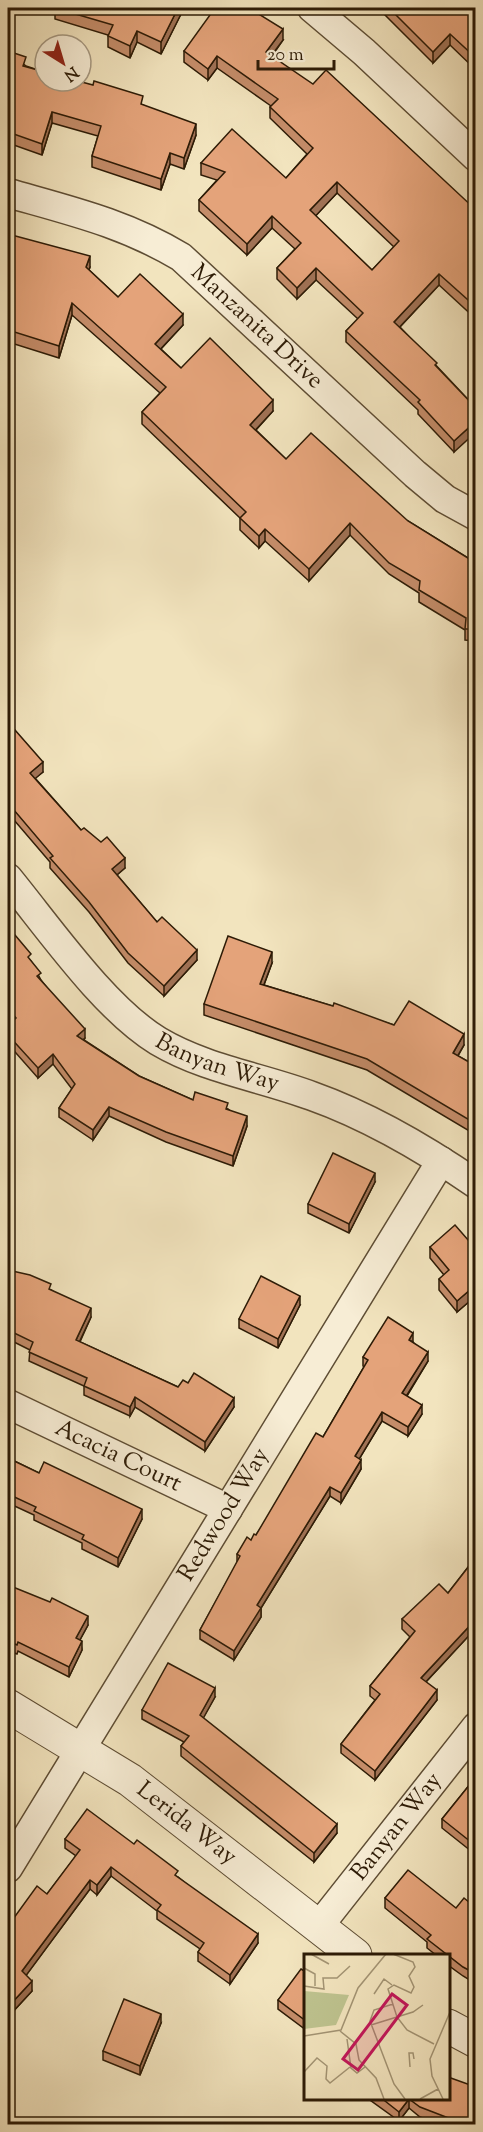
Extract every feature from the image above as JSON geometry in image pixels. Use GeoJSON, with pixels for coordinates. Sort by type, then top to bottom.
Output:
{"type":"FeatureCollection","features":[{"type":"Feature","properties":{"kind":"street"},"geometry":{"type":"LineString","coordinates":[[312,8],[476,157]]}},
{"type":"Feature","properties":{"kind":"street","name":"Manzanita Drive"},"geometry":{"type":"LineString","coordinates":[[8,193],[110,221],[147,236],[181,257],[416,474],[445,499],[476,516]]}},
{"type":"Feature","properties":{"kind":"street","name":"Banyan Way"},"geometry":{"type":"LineString","coordinates":[[8,878],[125,1016],[158,1040],[194,1059],[311,1096],[357,1114],[441,1161],[476,1184]]}},
{"type":"Feature","properties":{"kind":"street","name":"Redwood Way"},"geometry":{"type":"LineString","coordinates":[[8,1868],[441,1161]]}},
{"type":"Feature","properties":{"kind":"street","name":"Acacia Court"},"geometry":{"type":"LineString","coordinates":[[8,1404],[228,1509]]}},
{"type":"Feature","properties":{"kind":"street","name":"Lerida Way"},"geometry":{"type":"LineString","coordinates":[[8,1706],[82,1749],[178,1815],[354,1954]]}},
{"type":"Feature","properties":{"kind":"street","name":"Banyan Way"},"geometry":{"type":"LineString","coordinates":[[319,1926],[476,1727]]}},
{"type":"Feature","properties":{"kind":"street"},"geometry":{"type":"LineString","coordinates":[[450,2027],[476,2041]]}},
{"type":"Feature","properties":{"kind":"building"},"geometry":{"type":"Polygon","coordinates":[[[55,8],[178,8],[161,42],[137,31],[130,46],[108,36],[113,25],[55,8]]]}},
{"type":"Feature","properties":{"kind":"building"},"geometry":{"type":"Polygon","coordinates":[[[215,8],[249,8],[283,29],[266,52],[313,84],[326,70],[476,210],[476,307],[439,274],[394,322],[437,363],[435,365],[476,408],[476,421],[454,441],[418,402],[420,400],[346,331],[363,313],[316,268],[297,288],[277,268],[301,243],[272,216],[247,244],[199,200],[225,172],[201,163],[232,129],[286,178],[313,148],[270,107],[278,99],[217,56],[208,69],[184,51],[215,8]],[[337,182],[310,210],[372,270],[399,241],[337,182]]]}},
{"type":"Feature","properties":{"kind":"building"},"geometry":{"type":"Polygon","coordinates":[[[389,8],[476,8],[476,58],[450,34],[433,52],[389,8]]]}},
{"type":"Feature","properties":{"kind":"building"},"geometry":{"type":"Polygon","coordinates":[[[8,51],[26,57],[23,66],[33,69],[33,93],[93,93],[94,81],[143,96],[141,104],[196,124],[184,158],[170,153],[161,179],[92,156],[101,126],[52,112],[42,144],[8,132],[8,51]]]}},
{"type":"Feature","properties":{"kind":"building"},"geometry":{"type":"Polygon","coordinates":[[[8,234],[90,256],[86,267],[118,297],[140,274],[183,314],[155,344],[181,368],[210,338],[273,400],[250,425],[286,459],[311,433],[408,521],[476,563],[476,629],[465,629],[466,618],[419,590],[420,581],[389,563],[350,523],[309,569],[265,529],[259,536],[240,518],[246,512],[142,412],[166,387],[72,303],[59,346],[8,330],[8,234]]]}},
{"type":"Feature","properties":{"kind":"building"},"geometry":{"type":"Polygon","coordinates":[[[8,722],[43,762],[30,773],[81,830],[84,828],[101,842],[107,837],[125,858],[112,869],[157,922],[162,917],[197,950],[164,986],[128,953],[89,902],[50,858],[53,856],[8,803],[8,722]]]}},
{"type":"Feature","properties":{"kind":"building"},"geometry":{"type":"Polygon","coordinates":[[[15,935],[31,954],[28,957],[41,973],[37,976],[85,1029],[77,1036],[139,1076],[193,1100],[195,1092],[228,1103],[226,1109],[247,1116],[233,1156],[166,1132],[109,1107],[93,1130],[59,1108],[75,1084],[53,1054],[38,1068],[8,1035],[8,1026],[16,1018],[8,1008],[8,942],[15,935]]]}},
{"type":"Feature","properties":{"kind":"building"},"geometry":{"type":"Polygon","coordinates":[[[228,936],[272,952],[260,984],[333,1006],[334,1003],[394,1025],[409,1001],[464,1034],[453,1053],[476,1066],[476,1124],[367,1059],[204,1004],[228,936]]]}},
{"type":"Feature","properties":{"kind":"building"},"geometry":{"type":"Polygon","coordinates":[[[333,1153],[375,1173],[349,1224],[308,1204],[333,1153]]]}},
{"type":"Feature","properties":{"kind":"building"},"geometry":{"type":"Polygon","coordinates":[[[455,1225],[476,1249],[476,1295],[471,1289],[457,1301],[439,1279],[449,1270],[430,1247],[455,1225]]]}},
{"type":"Feature","properties":{"kind":"building"},"geometry":{"type":"Polygon","coordinates":[[[8,1270],[30,1275],[51,1284],[49,1289],[91,1308],[76,1340],[178,1387],[183,1380],[188,1383],[194,1373],[234,1398],[205,1442],[135,1397],[130,1407],[84,1386],[87,1378],[29,1352],[33,1342],[8,1330],[8,1270]]]}},
{"type":"Feature","properties":{"kind":"building"},"geometry":{"type":"Polygon","coordinates":[[[261,1276],[300,1296],[278,1339],[239,1319],[261,1276]]]}},
{"type":"Feature","properties":{"kind":"building"},"geometry":{"type":"Polygon","coordinates":[[[388,1317],[413,1333],[409,1340],[428,1352],[402,1393],[422,1405],[408,1427],[382,1412],[355,1456],[361,1460],[341,1493],[330,1487],[257,1605],[261,1608],[234,1651],[200,1630],[240,1556],[237,1554],[247,1537],[251,1540],[254,1534],[256,1535],[316,1433],[323,1437],[368,1360],[363,1357],[388,1317]]]}},
{"type":"Feature","properties":{"kind":"building"},"geometry":{"type":"Polygon","coordinates":[[[8,1458],[39,1473],[44,1462],[142,1509],[118,1558],[82,1539],[84,1535],[34,1511],[36,1507],[8,1494],[8,1458]]]}},
{"type":"Feature","properties":{"kind":"building"},"geometry":{"type":"Polygon","coordinates":[[[476,1557],[476,1619],[421,1678],[437,1690],[375,1771],[341,1744],[380,1694],[370,1686],[415,1631],[402,1619],[439,1584],[448,1593],[476,1557]]]}},
{"type":"Feature","properties":{"kind":"building"},"geometry":{"type":"Polygon","coordinates":[[[8,1585],[50,1602],[52,1598],[88,1616],[76,1638],[82,1641],[69,1667],[18,1642],[17,1645],[8,1641],[8,1585]]]}},
{"type":"Feature","properties":{"kind":"building"},"geometry":{"type":"Polygon","coordinates":[[[168,1663],[215,1688],[200,1715],[337,1824],[314,1853],[181,1746],[189,1736],[142,1710],[168,1663]]]}},
{"type":"Feature","properties":{"kind":"building"},"geometry":{"type":"Polygon","coordinates":[[[476,1778],[476,1846],[442,1819],[476,1778]]]}},
{"type":"Feature","properties":{"kind":"building"},"geometry":{"type":"Polygon","coordinates":[[[87,1809],[134,1844],[137,1840],[178,1871],[175,1875],[258,1934],[230,1975],[198,1952],[204,1943],[157,1910],[161,1905],[111,1867],[97,1885],[90,1880],[22,1971],[32,1981],[8,2007],[8,1926],[37,1886],[47,1894],[80,1850],[65,1839],[87,1809]]]}},
{"type":"Feature","properties":{"kind":"building"},"geometry":{"type":"Polygon","coordinates":[[[408,1870],[456,1908],[464,1898],[476,1908],[476,1974],[463,1967],[450,1957],[450,1954],[446,1954],[427,1939],[431,1935],[385,1898],[408,1870]]]}},
{"type":"Feature","properties":{"kind":"building"},"geometry":{"type":"Polygon","coordinates":[[[301,1969],[304,1971],[304,2020],[278,2000],[301,1969]]]}},
{"type":"Feature","properties":{"kind":"building"},"geometry":{"type":"Polygon","coordinates":[[[124,1999],[161,2014],[140,2066],[103,2051],[124,1999]]]}},
{"type":"Feature","properties":{"kind":"building"},"geometry":{"type":"Polygon","coordinates":[[[450,2078],[476,2087],[476,2124],[464,2124],[420,2107],[409,2099],[450,2099],[450,2078]]]}},
{"type":"Feature","properties":{"kind":"building"},"geometry":{"type":"Polygon","coordinates":[[[383,2099],[409,2099],[399,2112],[383,2099]]]}}]}
